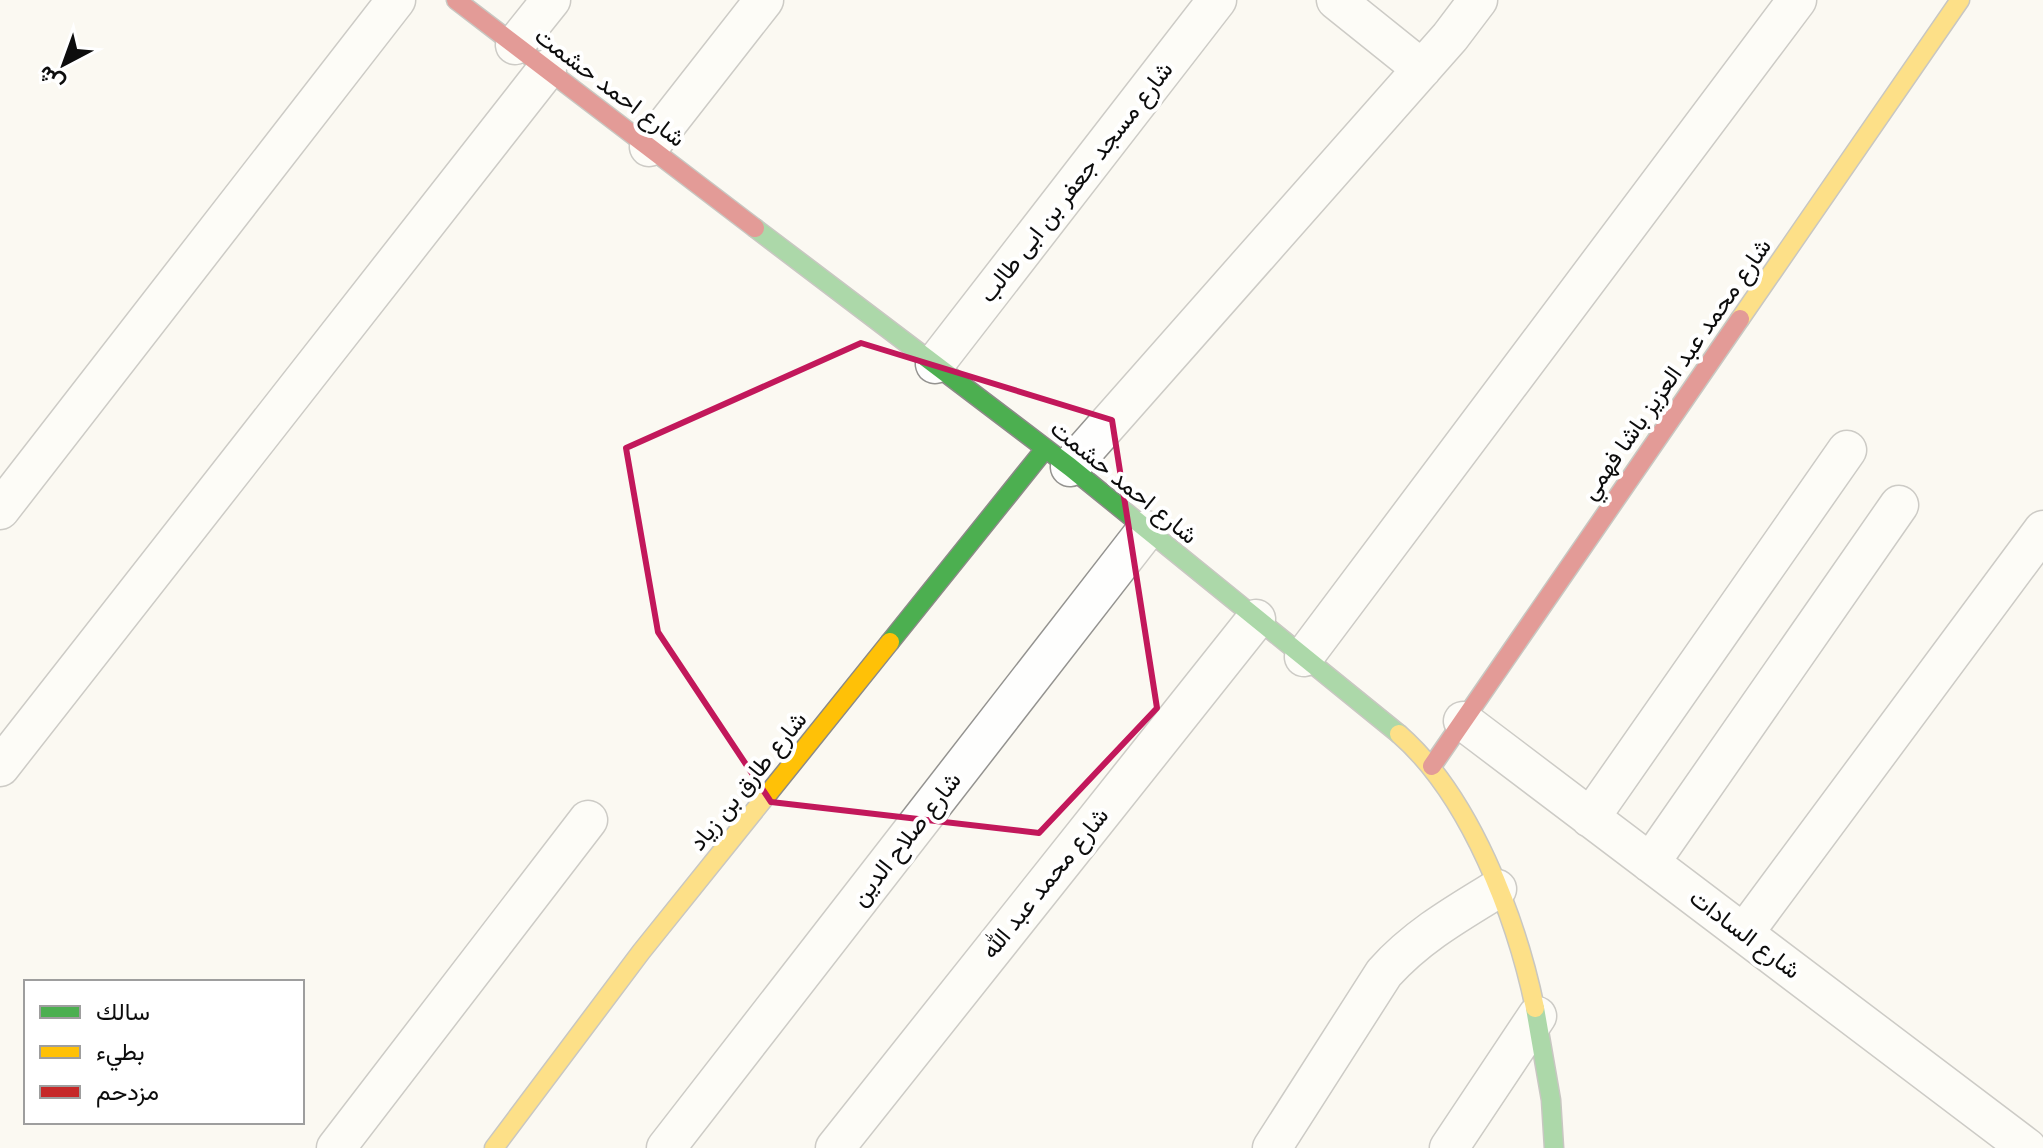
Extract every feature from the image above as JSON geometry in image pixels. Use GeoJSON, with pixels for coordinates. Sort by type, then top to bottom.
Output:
{"type":"FeatureCollection","features":[{"type":"Feature","properties":{"kind":"street"},"geometry":{"type":"LineString","coordinates":[[0,510],[396,0]]}},
{"type":"Feature","properties":{"kind":"street","name":"شارع احمد حشمت"},"geometry":{"type":"LineString","coordinates":[[456,0],[1057,458],[1385,722],[1432,766],[1497,889],[1522,959],[1547,1072],[1554,1148]]}},
{"type":"Feature","properties":{"kind":"street"},"geometry":{"type":"LineString","coordinates":[[515,45],[551,0]]}},
{"type":"Feature","properties":{"kind":"street"},"geometry":{"type":"LineString","coordinates":[[649,147],[764,0]]}},
{"type":"Feature","properties":{"kind":"street","name":"شارع مسجد جعفر بن ابى طالب"},"geometry":{"type":"LineString","coordinates":[[935,364],[1217,0]]}},
{"type":"Feature","properties":{"kind":"street"},"geometry":{"type":"LineString","coordinates":[[1057,458],[1422,69],[1478,0]]}},
{"type":"Feature","properties":{"kind":"street"},"geometry":{"type":"LineString","coordinates":[[1304,657],[1797,0]]}},
{"type":"Feature","properties":{"kind":"street","name":"شارع محمد عبد العزيز باشا فهمي"},"geometry":{"type":"LineString","coordinates":[[1432,766],[1960,0]]}},
{"type":"Feature","properties":{"kind":"street"},"geometry":{"type":"LineString","coordinates":[[1339,1],[1422,69]]}},
{"type":"Feature","properties":{"kind":"street"},"geometry":{"type":"LineString","coordinates":[[0,767],[547,69]]}},
{"type":"Feature","properties":{"kind":"street"},"geometry":{"type":"LineString","coordinates":[[1590,818],[1847,450]]}},
{"type":"Feature","properties":{"kind":"street","name":"شارع طارق بن زياد"},"geometry":{"type":"LineString","coordinates":[[494,1148],[641,952],[1057,458]]}},
{"type":"Feature","properties":{"kind":"street"},"geometry":{"type":"LineString","coordinates":[[1650,863],[1899,505]]}},
{"type":"Feature","properties":{"kind":"street","name":"شارع صلاح الدين"},"geometry":{"type":"LineString","coordinates":[[666,1148],[1146,530]]}},
{"type":"Feature","properties":{"kind":"street"},"geometry":{"type":"LineString","coordinates":[[1744,933],[2043,530]]}},
{"type":"Feature","properties":{"kind":"street","name":"شارع محمد عبد الله"},"geometry":{"type":"LineString","coordinates":[[835,1148],[1256,619]]}},
{"type":"Feature","properties":{"kind":"street","name":"شارع السادات"},"geometry":{"type":"LineString","coordinates":[[1463,721],[2027,1148]]}},
{"type":"Feature","properties":{"kind":"street"},"geometry":{"type":"LineString","coordinates":[[336,1148],[588,820]]}},
{"type":"Feature","properties":{"kind":"street"},"geometry":{"type":"LineString","coordinates":[[1272,1148],[1384,973],[1437,925],[1497,889]]}},
{"type":"Feature","properties":{"kind":"street"},"geometry":{"type":"LineString","coordinates":[[1449,1148],[1537,1016]]}},
{"type":"Feature","properties":{"kind":"highlighted area"},"geometry":{"type":"Polygon","coordinates":[[[861,343],[1112,420],[1157,708],[1039,833],[771,802],[658,632],[626,448],[861,343]]]}},
{"type":"Feature","properties":{"kind":"traffic: fast"},"geometry":{"type":"LineString","coordinates":[[755,228],[1070,467],[1399,734]]}},
{"type":"Feature","properties":{"kind":"traffic: fast"},"geometry":{"type":"LineString","coordinates":[[890,642],[1045,449]]}},
{"type":"Feature","properties":{"kind":"traffic: fast"},"geometry":{"type":"LineString","coordinates":[[1535,1008],[1551,1100],[1554,1148]]}},
{"type":"Feature","properties":{"kind":"traffic: slow"},"geometry":{"type":"LineString","coordinates":[[1740,319],[1960,0]]}},
{"type":"Feature","properties":{"kind":"traffic: slow"},"geometry":{"type":"LineString","coordinates":[[494,1148],[641,952],[890,642]]}},
{"type":"Feature","properties":{"kind":"traffic: slow"},"geometry":{"type":"LineString","coordinates":[[1399,734],[1448,790],[1486,860],[1516,936],[1535,1008]]}},
{"type":"Feature","properties":{"kind":"traffic: jam"},"geometry":{"type":"LineString","coordinates":[[456,0],[755,228]]}},
{"type":"Feature","properties":{"kind":"traffic: jam"},"geometry":{"type":"LineString","coordinates":[[1432,766],[1740,319]]}}]}
